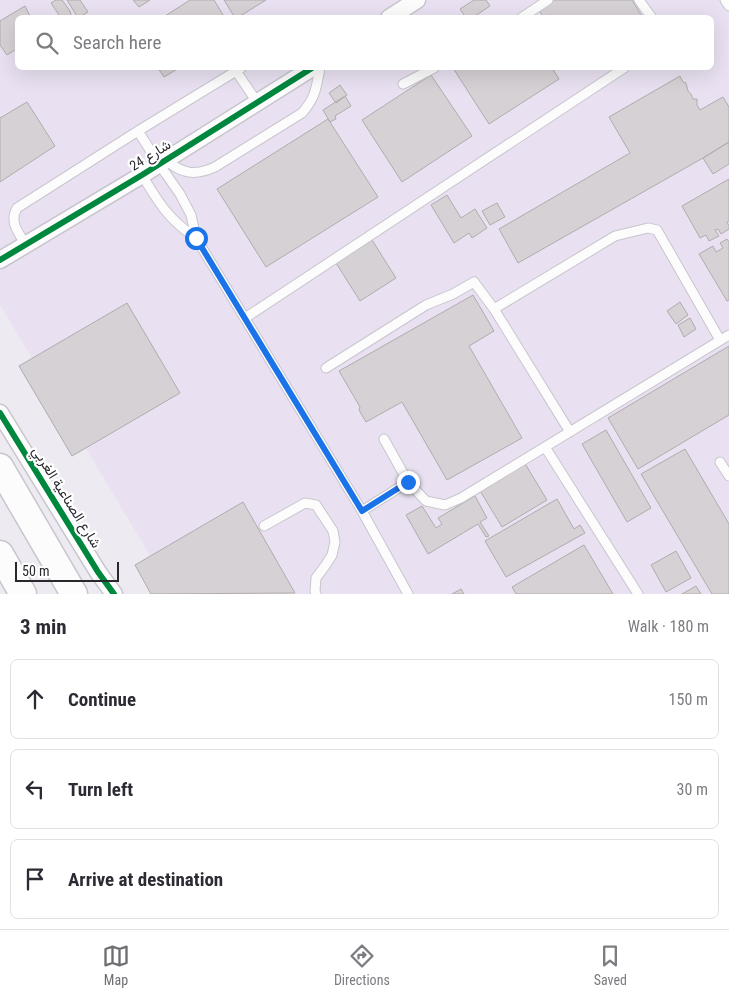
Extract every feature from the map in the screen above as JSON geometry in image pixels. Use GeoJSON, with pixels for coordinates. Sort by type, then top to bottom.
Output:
{"type":"FeatureCollection","features":[{"type":"Feature","properties":{"kind":"main road"},"geometry":{"type":"LineString","coordinates":[[0,467],[73,589]]}},
{"type":"Feature","properties":{"kind":"main road"},"geometry":{"type":"LineString","coordinates":[[0,554],[24,594]]}},
{"type":"Feature","properties":{"kind":"street"},"geometry":{"type":"LineString","coordinates":[[394,15],[416,0]]}},
{"type":"Feature","properties":{"kind":"street","name":"شارع 24"},"geometry":{"type":"LineString","coordinates":[[0,260],[142,175],[309,70]]}},
{"type":"Feature","properties":{"kind":"street","name":"شارع الصناعية الغربي"},"geometry":{"type":"LineString","coordinates":[[0,413],[98,572],[114,594]]}},
{"type":"Feature","properties":{"kind":"lane"},"geometry":{"type":"LineString","coordinates":[[525,15],[548,0]]}},
{"type":"Feature","properties":{"kind":"lane"},"geometry":{"type":"LineString","coordinates":[[639,0],[650,15]]}},
{"type":"Feature","properties":{"kind":"lane"},"geometry":{"type":"LineString","coordinates":[[725,0],[729,6]]}},
{"type":"Feature","properties":{"kind":"lane"},"geometry":{"type":"LineString","coordinates":[[26,245],[13,220],[17,208],[237,70]]}},
{"type":"Feature","properties":{"kind":"lane"},"geometry":{"type":"LineString","coordinates":[[240,70],[257,102]]}},
{"type":"Feature","properties":{"kind":"lane"},"geometry":{"type":"LineString","coordinates":[[162,162],[194,173],[205,171],[223,162],[302,113],[310,104],[315,94],[320,70]]}},
{"type":"Feature","properties":{"kind":"lane"},"geometry":{"type":"LineString","coordinates":[[403,84],[430,70]]}},
{"type":"Feature","properties":{"kind":"lane"},"geometry":{"type":"LineString","coordinates":[[245,318],[621,70]]}},
{"type":"Feature","properties":{"kind":"lane"},"geometry":{"type":"LineString","coordinates":[[138,131],[162,162],[186,204],[196,238]]}},
{"type":"Feature","properties":{"kind":"lane"},"geometry":{"type":"LineString","coordinates":[[142,175],[168,214],[176,223],[196,238],[362,511],[408,594]]}},
{"type":"Feature","properties":{"kind":"lane"},"geometry":{"type":"LineString","coordinates":[[494,309],[615,236],[648,228],[657,230],[720,340]]}},
{"type":"Feature","properties":{"kind":"lane"},"geometry":{"type":"LineString","coordinates":[[326,368],[426,305],[453,294],[474,282],[494,309],[570,432]]}},
{"type":"Feature","properties":{"kind":"lane"},"geometry":{"type":"LineString","coordinates":[[384,439],[408,482],[426,502],[445,505],[461,498],[729,335]]}},
{"type":"Feature","properties":{"kind":"lane"},"geometry":{"type":"LineString","coordinates":[[545,447],[638,594]]}},
{"type":"Feature","properties":{"kind":"lane"},"geometry":{"type":"LineString","coordinates":[[720,462],[729,476]]}},
{"type":"Feature","properties":{"kind":"lane"},"geometry":{"type":"LineString","coordinates":[[362,511],[408,482]]}},
{"type":"Feature","properties":{"kind":"lane"},"geometry":{"type":"LineString","coordinates":[[264,526],[305,503],[316,505],[333,531],[335,542],[332,555],[316,578],[316,594]]}},
{"type":"Feature","properties":{"kind":"shaded area"},"geometry":{"type":"Polygon","coordinates":[[[0,0],[729,0],[729,594],[173,594],[0,305],[0,0]]]}},
{"type":"Feature","properties":{"kind":"building"},"geometry":{"type":"Polygon","coordinates":[[[56,0],[62,0],[71,15],[59,15],[51,3],[56,0]]]}},
{"type":"Feature","properties":{"kind":"building"},"geometry":{"type":"Polygon","coordinates":[[[67,0],[80,0],[88,12],[83,15],[76,15],[67,0]]]}},
{"type":"Feature","properties":{"kind":"building"},"geometry":{"type":"Polygon","coordinates":[[[133,0],[150,0],[139,7],[133,0]]]}},
{"type":"Feature","properties":{"kind":"building"},"geometry":{"type":"Polygon","coordinates":[[[190,0],[214,0],[223,15],[167,15],[190,0]]]}},
{"type":"Feature","properties":{"kind":"building"},"geometry":{"type":"Polygon","coordinates":[[[224,0],[266,0],[242,15],[233,15],[224,0]]]}},
{"type":"Feature","properties":{"kind":"building"},"geometry":{"type":"Polygon","coordinates":[[[474,0],[486,0],[490,6],[476,15],[464,15],[460,9],[474,0]]]}},
{"type":"Feature","properties":{"kind":"building"},"geometry":{"type":"Polygon","coordinates":[[[551,0],[632,0],[641,15],[542,15],[538,9],[551,0]]]}},
{"type":"Feature","properties":{"kind":"building"},"geometry":{"type":"Polygon","coordinates":[[[25,6],[30,15],[15,15],[15,50],[7,55],[0,45],[0,21],[25,6]]]}},
{"type":"Feature","properties":{"kind":"building"},"geometry":{"type":"Polygon","coordinates":[[[159,70],[176,70],[164,77],[159,70]]]}},
{"type":"Feature","properties":{"kind":"building"},"geometry":{"type":"Polygon","coordinates":[[[454,70],[553,70],[559,79],[489,124],[454,70]]]}},
{"type":"Feature","properties":{"kind":"building"},"geometry":{"type":"Polygon","coordinates":[[[431,75],[472,136],[402,182],[362,120],[431,75]]]}},
{"type":"Feature","properties":{"kind":"building"},"geometry":{"type":"Polygon","coordinates":[[[680,76],[683,82],[686,83],[693,99],[697,99],[697,105],[700,110],[723,97],[729,107],[729,142],[518,263],[499,229],[630,153],[609,117],[680,76]]]}},
{"type":"Feature","properties":{"kind":"building"},"geometry":{"type":"Polygon","coordinates":[[[340,85],[347,95],[336,103],[329,93],[340,85]]]}},
{"type":"Feature","properties":{"kind":"building"},"geometry":{"type":"Polygon","coordinates":[[[345,96],[351,106],[335,116],[336,119],[330,122],[323,110],[345,96]]]}},
{"type":"Feature","properties":{"kind":"building"},"geometry":{"type":"Polygon","coordinates":[[[27,102],[55,146],[0,182],[0,118],[27,102]]]}},
{"type":"Feature","properties":{"kind":"building"},"geometry":{"type":"Polygon","coordinates":[[[328,119],[378,197],[266,267],[217,189],[328,119]]]}},
{"type":"Feature","properties":{"kind":"building"},"geometry":{"type":"Polygon","coordinates":[[[729,142],[729,164],[713,174],[703,158],[729,142]]]}},
{"type":"Feature","properties":{"kind":"building"},"geometry":{"type":"Polygon","coordinates":[[[729,179],[729,221],[727,222],[729,229],[721,234],[718,229],[715,230],[719,236],[709,241],[706,235],[700,238],[682,206],[729,179]]]}},
{"type":"Feature","properties":{"kind":"building"},"geometry":{"type":"Polygon","coordinates":[[[447,195],[461,218],[475,209],[487,228],[472,238],[469,233],[454,243],[431,205],[447,195]]]}},
{"type":"Feature","properties":{"kind":"building"},"geometry":{"type":"Polygon","coordinates":[[[497,203],[505,217],[490,225],[482,211],[497,203]]]}},
{"type":"Feature","properties":{"kind":"building"},"geometry":{"type":"Polygon","coordinates":[[[727,239],[729,242],[729,300],[727,301],[699,254],[713,246],[716,252],[723,248],[720,243],[727,239]]]}},
{"type":"Feature","properties":{"kind":"building"},"geometry":{"type":"Polygon","coordinates":[[[372,240],[396,278],[360,301],[336,263],[372,240]]]}},
{"type":"Feature","properties":{"kind":"building"},"geometry":{"type":"Polygon","coordinates":[[[473,295],[494,331],[469,346],[522,438],[447,480],[402,402],[366,422],[359,410],[360,407],[339,371],[473,295]]]}},
{"type":"Feature","properties":{"kind":"building"},"geometry":{"type":"Polygon","coordinates":[[[680,302],[688,315],[676,324],[667,311],[680,302]]]}},
{"type":"Feature","properties":{"kind":"building"},"geometry":{"type":"Polygon","coordinates":[[[127,303],[180,393],[72,456],[19,366],[127,303]]]}},
{"type":"Feature","properties":{"kind":"building"},"geometry":{"type":"Polygon","coordinates":[[[690,318],[696,329],[684,337],[678,325],[690,318]]]}},
{"type":"Feature","properties":{"kind":"building"},"geometry":{"type":"Polygon","coordinates":[[[729,346],[729,415],[638,469],[608,418],[729,346]]]}},
{"type":"Feature","properties":{"kind":"building"},"geometry":{"type":"Polygon","coordinates":[[[606,430],[651,508],[627,522],[582,444],[606,430]]]}},
{"type":"Feature","properties":{"kind":"building"},"geometry":{"type":"Polygon","coordinates":[[[685,449],[729,524],[729,594],[712,594],[641,474],[685,449]]]}},
{"type":"Feature","properties":{"kind":"building"},"geometry":{"type":"Polygon","coordinates":[[[524,462],[547,500],[502,527],[479,489],[524,462]]]}},
{"type":"Feature","properties":{"kind":"building"},"geometry":{"type":"Polygon","coordinates":[[[475,496],[487,518],[480,522],[489,536],[486,537],[478,524],[428,554],[406,515],[422,506],[436,528],[442,524],[438,518],[475,496]]]}},
{"type":"Feature","properties":{"kind":"building"},"geometry":{"type":"Polygon","coordinates":[[[557,499],[574,529],[580,525],[585,533],[506,577],[485,541],[557,499]]]}},
{"type":"Feature","properties":{"kind":"building"},"geometry":{"type":"Polygon","coordinates":[[[243,502],[295,593],[151,594],[135,565],[243,502]]]}},
{"type":"Feature","properties":{"kind":"building"},"geometry":{"type":"Polygon","coordinates":[[[584,545],[613,594],[516,594],[512,587],[584,545]]]}},
{"type":"Feature","properties":{"kind":"building"},"geometry":{"type":"Polygon","coordinates":[[[676,551],[691,578],[666,592],[651,565],[676,551]]]}},
{"type":"Feature","properties":{"kind":"building"},"geometry":{"type":"Polygon","coordinates":[[[696,586],[701,594],[682,594],[696,586]]]}},
{"type":"Feature","properties":{"kind":"building"},"geometry":{"type":"Polygon","coordinates":[[[461,589],[464,594],[452,594],[461,589]]]}},
{"type":"Feature","properties":{"kind":"cycle path"},"geometry":{"type":"LineString","coordinates":[[0,260],[142,175],[309,70]]}},
{"type":"Feature","properties":{"kind":"cycle path"},"geometry":{"type":"LineString","coordinates":[[0,413],[98,572],[114,594]]}},
{"type":"Feature","properties":{"kind":"route"},"geometry":{"type":"LineString","coordinates":[[196,238],[362,511],[408,482]]}}]}
